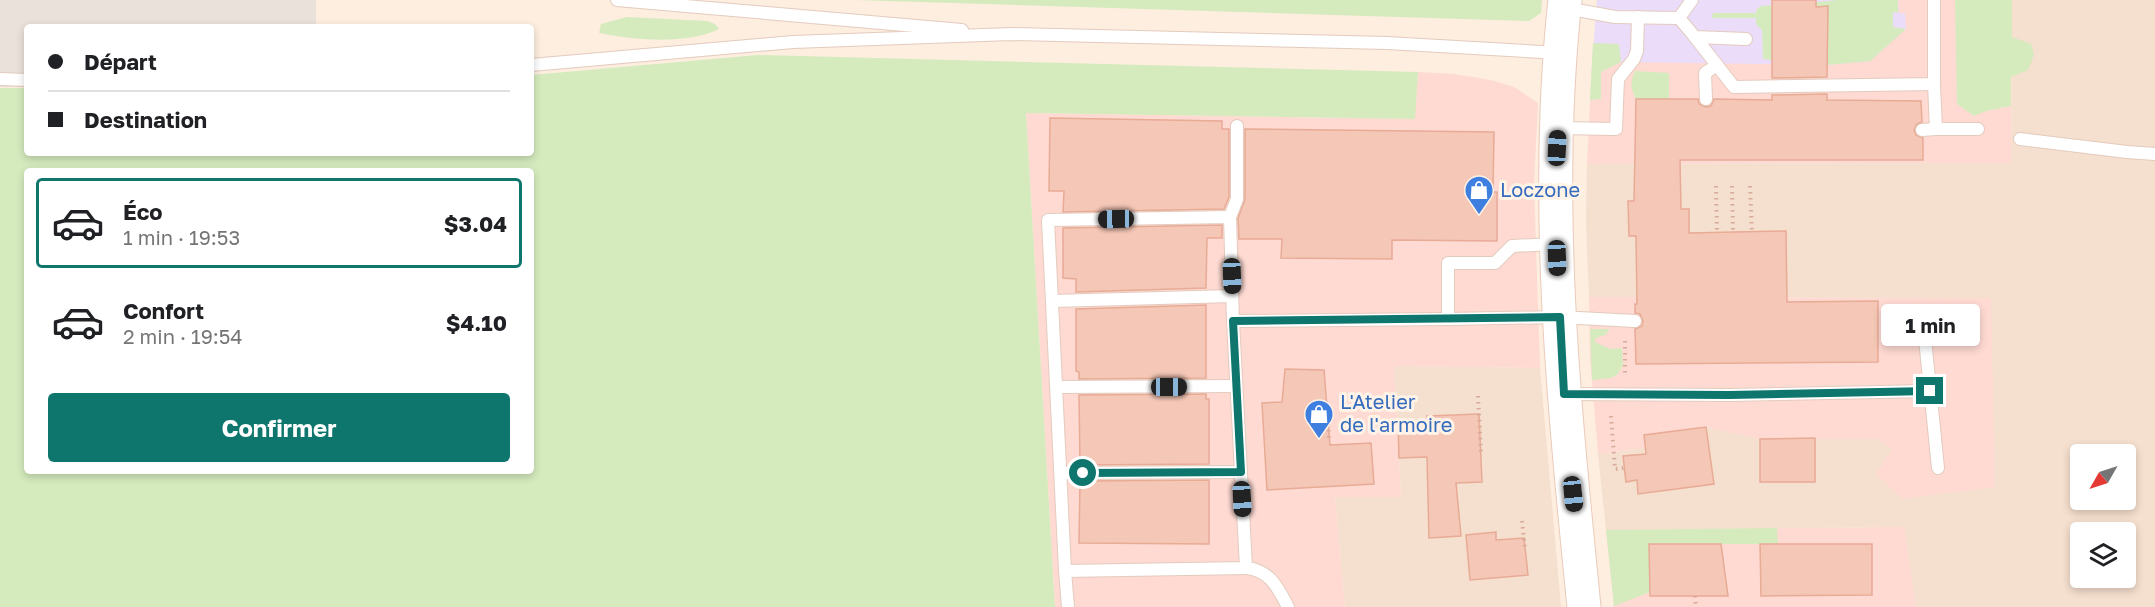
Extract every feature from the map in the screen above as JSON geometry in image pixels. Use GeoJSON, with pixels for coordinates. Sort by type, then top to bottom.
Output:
{"type":"FeatureCollection","features":[{"type":"Feature","properties":{"kind":"street"},"geometry":{"type":"LineString","coordinates":[[1565,4],[1560,53],[1557,128],[1556,244],[1564,394],[1584,607]]}},
{"type":"Feature","properties":{"kind":"lane"},"geometry":{"type":"LineString","coordinates":[[617,0],[1011,34]]}},
{"type":"Feature","properties":{"kind":"lane"},"geometry":{"type":"LineString","coordinates":[[1679,18],[1692,0]]}},
{"type":"Feature","properties":{"kind":"lane"},"geometry":{"type":"LineString","coordinates":[[1934,0],[1936,129]]}},
{"type":"Feature","properties":{"kind":"lane"},"geometry":{"type":"LineString","coordinates":[[1565,4],[1615,16],[1679,18],[1734,87],[1934,84]]}},
{"type":"Feature","properties":{"kind":"lane"},"geometry":{"type":"LineString","coordinates":[[1557,128],[1616,129],[1618,79],[1634,59],[1637,51],[1638,17]]}},
{"type":"Feature","properties":{"kind":"lane"},"geometry":{"type":"LineString","coordinates":[[534,65],[793,42],[1011,34],[1387,43],[1560,53]]}},
{"type":"Feature","properties":{"kind":"lane"},"geometry":{"type":"LineString","coordinates":[[1695,37],[1746,39]]}},
{"type":"Feature","properties":{"kind":"lane"},"geometry":{"type":"LineString","coordinates":[[1706,99],[1705,72],[1717,65]]}},
{"type":"Feature","properties":{"kind":"lane"},"geometry":{"type":"LineString","coordinates":[[0,79],[24,80]]}},
{"type":"Feature","properties":{"kind":"lane"},"geometry":{"type":"LineString","coordinates":[[1237,126],[1237,199],[1230,218],[1246,568]]}},
{"type":"Feature","properties":{"kind":"lane"},"geometry":{"type":"LineString","coordinates":[[1922,130],[1978,129]]}},
{"type":"Feature","properties":{"kind":"lane"},"geometry":{"type":"LineString","coordinates":[[2020,139],[2155,154]]}},
{"type":"Feature","properties":{"kind":"lane"},"geometry":{"type":"LineString","coordinates":[[1068,607],[1048,220],[1230,218]]}},
{"type":"Feature","properties":{"kind":"lane"},"geometry":{"type":"LineString","coordinates":[[1448,319],[1448,263],[1495,263],[1512,246],[1556,244]]}},
{"type":"Feature","properties":{"kind":"lane"},"geometry":{"type":"LineString","coordinates":[[1052,301],[1232,296]]}},
{"type":"Feature","properties":{"kind":"lane"},"geometry":{"type":"LineString","coordinates":[[1233,321],[1560,317],[1635,321]]}},
{"type":"Feature","properties":{"kind":"lane"},"geometry":{"type":"LineString","coordinates":[[1924,329],[1938,468]]}},
{"type":"Feature","properties":{"kind":"lane"},"geometry":{"type":"LineString","coordinates":[[1057,387],[1236,386]]}},
{"type":"Feature","properties":{"kind":"lane"},"geometry":{"type":"LineString","coordinates":[[1564,394],[1729,395],[1930,391]]}},
{"type":"Feature","properties":{"kind":"lane"},"geometry":{"type":"LineString","coordinates":[[1061,473],[1241,472]]}},
{"type":"Feature","properties":{"kind":"lane"},"geometry":{"type":"LineString","coordinates":[[1065,571],[1256,568],[1265,572],[1277,585],[1288,607]]}},
{"type":"Feature","properties":{"kind":"path"},"geometry":{"type":"LineString","coordinates":[[1716,186],[1717,233]]}},
{"type":"Feature","properties":{"kind":"path"},"geometry":{"type":"LineString","coordinates":[[1732,186],[1733,232]]}},
{"type":"Feature","properties":{"kind":"path"},"geometry":{"type":"LineString","coordinates":[[1750,186],[1752,232]]}},
{"type":"Feature","properties":{"kind":"path"},"geometry":{"type":"LineString","coordinates":[[1610,394],[1615,469],[1624,468]]}},
{"type":"Feature","properties":{"kind":"path"},"geometry":{"type":"LineString","coordinates":[[1478,396],[1481,452]]}},
{"type":"Feature","properties":{"kind":"path"},"geometry":{"type":"LineString","coordinates":[[1328,418],[1329,440]]}},
{"type":"Feature","properties":{"kind":"path"},"geometry":{"type":"LineString","coordinates":[[1522,521],[1525,549]]}},
{"type":"Feature","properties":{"kind":"path"},"geometry":{"type":"LineString","coordinates":[[1695,596],[1696,607]]}},
{"type":"Feature","properties":{"kind":"shaded area"},"geometry":{"type":"Polygon","coordinates":[[[0,0],[316,0],[316,24],[24,24],[24,87],[0,87],[0,0]]]}},
{"type":"Feature","properties":{"kind":"shaded area"},"geometry":{"type":"Polygon","coordinates":[[[1597,0],[1898,0],[1899,13],[1905,13],[1906,29],[1870,61],[1827,65],[1621,62],[1592,64],[1597,0]]]}},
{"type":"Feature","properties":{"kind":"shaded area"},"geometry":{"type":"Polygon","coordinates":[[[1898,0],[2012,0],[2011,163],[1587,164],[1592,64],[1621,62],[1898,13],[1898,0]]]}},
{"type":"Feature","properties":{"kind":"shaded area"},"geometry":{"type":"Polygon","coordinates":[[[2012,0],[2155,0],[2155,607],[1916,607],[1903,527],[1606,530],[1598,454],[1645,448],[1644,435],[1706,427],[1760,439],[1878,439],[1893,449],[1995,487],[1990,298],[1589,297],[1586,222],[1587,164],[2011,163],[2012,0]]]}},
{"type":"Feature","properties":{"kind":"shaded area"},"geometry":{"type":"Polygon","coordinates":[[[1418,72],[1454,74],[1491,80],[1514,87],[1538,103],[1534,184],[1540,368],[1394,366],[1401,497],[1335,497],[1345,607],[1055,607],[1026,113],[1414,119],[1418,72]]]}},
{"type":"Feature","properties":{"kind":"shaded area"},"geometry":{"type":"Polygon","coordinates":[[[1589,297],[1991,298],[1995,487],[1902,499],[1876,474],[1892,449],[1878,439],[1760,439],[1706,427],[1644,435],[1645,448],[1598,454],[1590,357],[1589,297]]]}},
{"type":"Feature","properties":{"kind":"shaded area"},"geometry":{"type":"Polygon","coordinates":[[[1394,366],[1540,368],[1561,607],[1345,607],[1335,497],[1401,496],[1394,366]]]}},
{"type":"Feature","properties":{"kind":"shaded area"},"geometry":{"type":"Polygon","coordinates":[[[1904,527],[1916,607],[1614,607],[1606,530],[1904,527]]]}},
{"type":"Feature","properties":{"kind":"green space"},"geometry":{"type":"Polygon","coordinates":[[[855,0],[1542,0],[1541,13],[1529,21],[855,0]]]}},
{"type":"Feature","properties":{"kind":"green space"},"geometry":{"type":"Polygon","coordinates":[[[1898,0],[1898,13],[1893,12],[1893,27],[1906,29],[1870,61],[1827,65],[1828,7],[1816,7],[1816,2],[1898,0]]]}},
{"type":"Feature","properties":{"kind":"green space"},"geometry":{"type":"Polygon","coordinates":[[[1955,0],[2012,0],[2012,37],[2031,44],[2034,55],[2028,70],[2011,77],[2011,106],[1974,116],[1957,104],[1955,0]]]}},
{"type":"Feature","properties":{"kind":"green space"},"geometry":{"type":"Polygon","coordinates":[[[1772,5],[1772,60],[1763,59],[1762,30],[1756,24],[1756,18],[1712,18],[1713,13],[1756,13],[1761,6],[1772,5]]]}},
{"type":"Feature","properties":{"kind":"green space"},"geometry":{"type":"Polygon","coordinates":[[[627,17],[707,21],[715,24],[719,29],[692,37],[660,40],[599,33],[601,24],[627,17]]]}},
{"type":"Feature","properties":{"kind":"green space"},"geometry":{"type":"Polygon","coordinates":[[[1593,43],[1619,44],[1621,62],[1601,72],[1601,99],[1590,100],[1593,43]]]}},
{"type":"Feature","properties":{"kind":"green space"},"geometry":{"type":"Polygon","coordinates":[[[758,55],[1418,72],[1415,119],[1026,113],[1055,607],[0,607],[0,88],[24,88],[24,156],[534,156],[534,75],[758,55]]]}},
{"type":"Feature","properties":{"kind":"green space"},"geometry":{"type":"Polygon","coordinates":[[[1635,71],[1669,73],[1669,99],[1636,99],[1631,85],[1635,71]]]}},
{"type":"Feature","properties":{"kind":"green space"},"geometry":{"type":"Polygon","coordinates":[[[1590,329],[1610,329],[1605,335],[1596,338],[1595,342],[1610,349],[1622,348],[1623,365],[1618,374],[1611,378],[1592,380],[1590,329]]]}},
{"type":"Feature","properties":{"kind":"green space"},"geometry":{"type":"Polygon","coordinates":[[[1777,528],[1778,544],[1650,544],[1650,592],[1614,606],[1606,530],[1777,528]]]}},
{"type":"Feature","properties":{"kind":"building"},"geometry":{"type":"Polygon","coordinates":[[[1772,0],[1816,0],[1816,7],[1828,6],[1827,77],[1772,78],[1772,0]]]}},
{"type":"Feature","properties":{"kind":"building"},"geometry":{"type":"Polygon","coordinates":[[[1827,94],[1827,100],[1921,101],[1922,122],[1917,124],[1914,130],[1916,135],[1923,138],[1923,160],[1680,160],[1681,209],[1689,209],[1689,233],[1786,231],[1787,302],[1878,301],[1878,362],[1636,364],[1635,329],[1642,326],[1643,321],[1640,314],[1635,313],[1635,304],[1637,304],[1636,236],[1629,236],[1628,201],[1634,201],[1636,99],[1698,99],[1699,104],[1706,107],[1711,106],[1714,99],[1772,100],[1772,95],[1827,94]]]}},
{"type":"Feature","properties":{"kind":"building"},"geometry":{"type":"Polygon","coordinates":[[[1050,118],[1222,121],[1222,129],[1229,129],[1229,197],[1224,209],[1063,212],[1064,191],[1049,191],[1050,118]]]}},
{"type":"Feature","properties":{"kind":"building"},"geometry":{"type":"Polygon","coordinates":[[[1245,129],[1494,132],[1493,192],[1497,192],[1497,241],[1392,240],[1392,259],[1281,258],[1282,239],[1239,239],[1238,218],[1245,199],[1245,129]]]}},
{"type":"Feature","properties":{"kind":"building"},"geometry":{"type":"Polygon","coordinates":[[[1222,225],[1222,238],[1207,238],[1206,288],[1076,292],[1076,279],[1063,278],[1063,228],[1222,225]]]}},
{"type":"Feature","properties":{"kind":"building"},"geometry":{"type":"Polygon","coordinates":[[[1206,305],[1206,378],[1079,379],[1079,372],[1076,371],[1076,309],[1206,305]]]}},
{"type":"Feature","properties":{"kind":"building"},"geometry":{"type":"Polygon","coordinates":[[[1285,369],[1324,370],[1330,445],[1371,443],[1374,484],[1267,490],[1262,403],[1282,402],[1285,369]]]}},
{"type":"Feature","properties":{"kind":"building"},"geometry":{"type":"Polygon","coordinates":[[[1206,394],[1206,399],[1209,399],[1209,464],[1080,465],[1079,395],[1206,394]]]}},
{"type":"Feature","properties":{"kind":"building"},"geometry":{"type":"Polygon","coordinates":[[[1479,414],[1482,482],[1456,483],[1461,536],[1429,538],[1427,457],[1399,458],[1398,423],[1427,422],[1427,416],[1479,414]]]}},
{"type":"Feature","properties":{"kind":"building"},"geometry":{"type":"Polygon","coordinates":[[[1706,427],[1714,484],[1638,494],[1637,480],[1626,482],[1623,456],[1646,454],[1644,435],[1706,427]]]}},
{"type":"Feature","properties":{"kind":"building"},"geometry":{"type":"Polygon","coordinates":[[[1815,438],[1815,482],[1760,482],[1760,439],[1815,438]]]}},
{"type":"Feature","properties":{"kind":"building"},"geometry":{"type":"Polygon","coordinates":[[[1209,480],[1209,544],[1079,543],[1080,481],[1209,480]]]}},
{"type":"Feature","properties":{"kind":"building"},"geometry":{"type":"Polygon","coordinates":[[[1496,532],[1496,540],[1524,538],[1528,575],[1470,580],[1466,535],[1496,532]]]}},
{"type":"Feature","properties":{"kind":"building"},"geometry":{"type":"Polygon","coordinates":[[[1649,544],[1721,544],[1728,596],[1650,596],[1649,544]]]}},
{"type":"Feature","properties":{"kind":"building"},"geometry":{"type":"Polygon","coordinates":[[[1760,544],[1872,544],[1872,595],[1761,596],[1760,544]]]}},
{"type":"Feature","properties":{"kind":"place","name":"Loczone"},"geometry":{"type":"Point","coordinates":[1479,216]}},
{"type":"Feature","properties":{"kind":"place","name":"L'Atelier de l'armoire"},"geometry":{"type":"Point","coordinates":[1319,440]}},
{"type":"Feature","properties":{"kind":"route"},"geometry":{"type":"LineString","coordinates":[[1083,473],[1241,472],[1233,321],[1560,317],[1564,394],[1729,395],[1930,391]]}}]}
